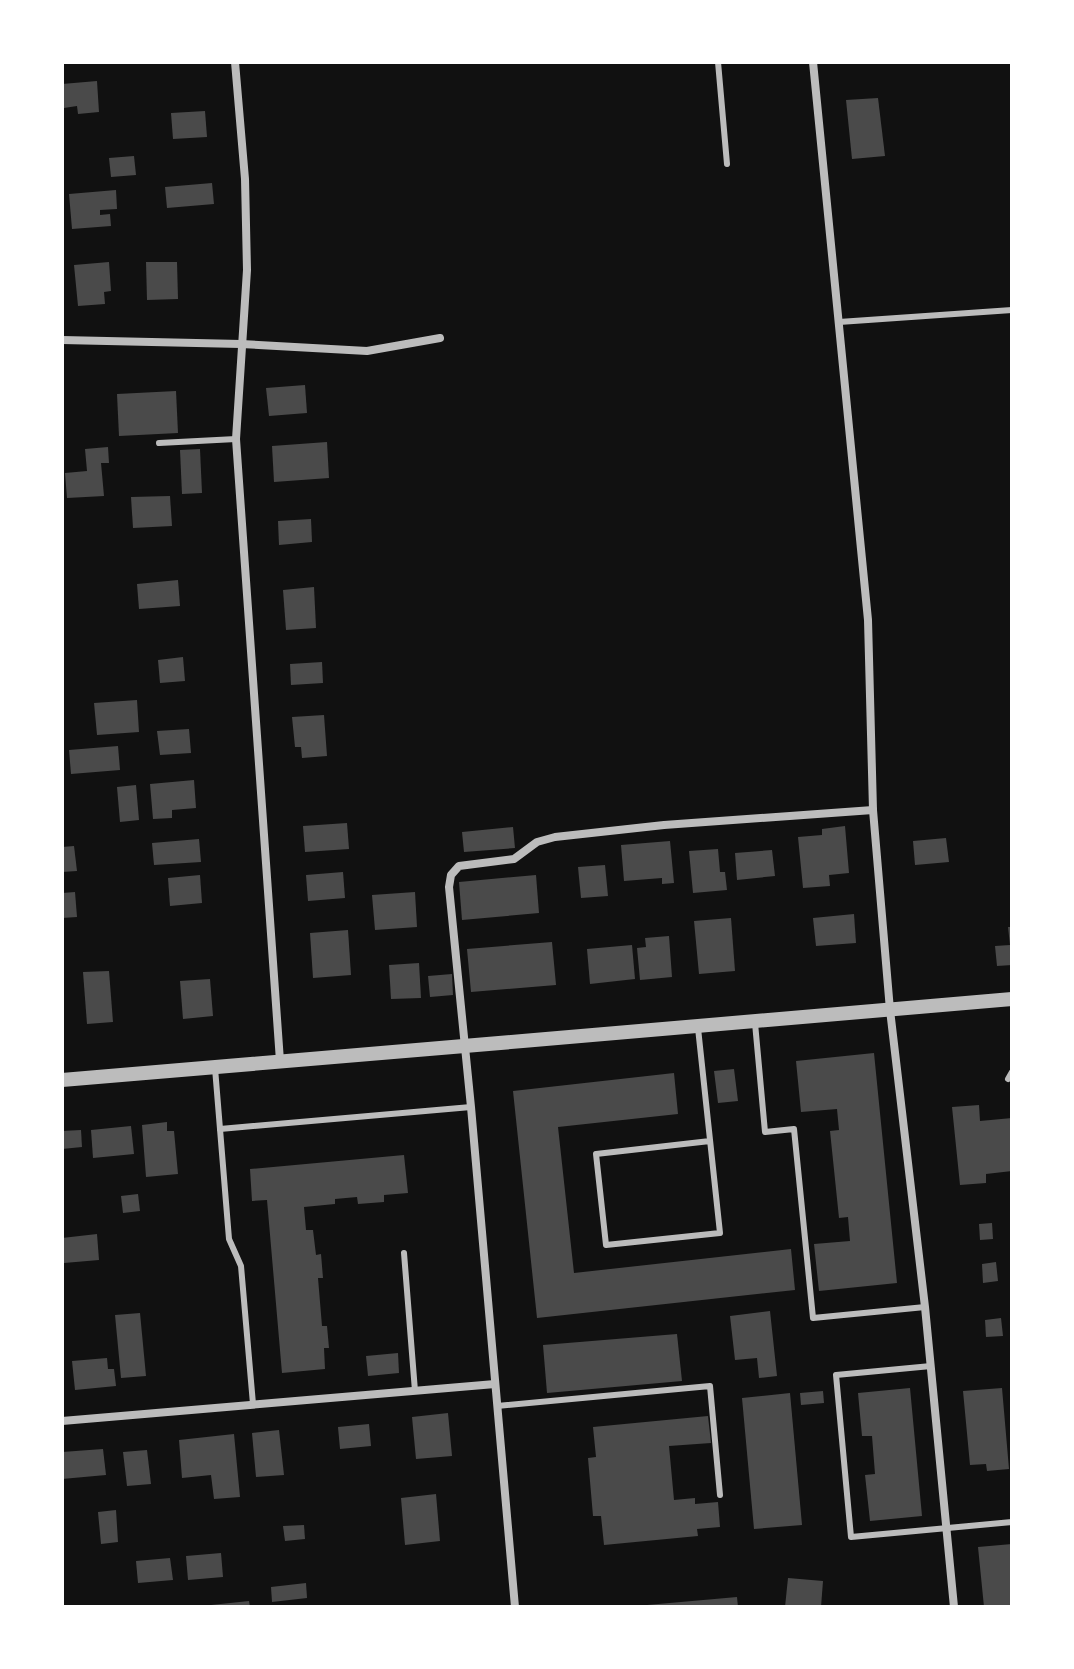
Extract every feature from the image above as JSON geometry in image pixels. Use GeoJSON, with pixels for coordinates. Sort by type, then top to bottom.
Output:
{"type":"FeatureCollection","features":[{"type":"Feature","properties":{"kind":"street"},"geometry":{"type":"LineString","coordinates":[[235,62],[245,192],[247,270],[236,439],[280,1061]]}},
{"type":"Feature","properties":{"kind":"street"},"geometry":{"type":"LineString","coordinates":[[813,62],[868,620],[873,810],[890,1010],[925,1307],[954,1607]]}},
{"type":"Feature","properties":{"kind":"street"},"geometry":{"type":"LineString","coordinates":[[62,340],[241,344],[367,351],[440,338]]}},
{"type":"Feature","properties":{"kind":"street"},"geometry":{"type":"LineString","coordinates":[[515,1607],[449,887],[451,875],[459,866],[514,859],[537,842],[555,837],[664,825],[873,810]]}},
{"type":"Feature","properties":{"kind":"street"},"geometry":{"type":"LineString","coordinates":[[62,1080],[1012,999]]}},
{"type":"Feature","properties":{"kind":"street"},"geometry":{"type":"LineString","coordinates":[[62,1421],[495,1384]]}},
{"type":"Feature","properties":{"kind":"lane"},"geometry":{"type":"LineString","coordinates":[[718,62],[727,164]]}},
{"type":"Feature","properties":{"kind":"lane"},"geometry":{"type":"LineString","coordinates":[[839,322],[1012,310]]}},
{"type":"Feature","properties":{"kind":"lane"},"geometry":{"type":"LineString","coordinates":[[159,443],[236,439]]}},
{"type":"Feature","properties":{"kind":"lane"},"geometry":{"type":"LineString","coordinates":[[755,1023],[765,1132],[794,1129],[813,1318],[925,1307]]}},
{"type":"Feature","properties":{"kind":"lane"},"geometry":{"type":"LineString","coordinates":[[698,1028],[720,1233],[606,1245],[596,1154],[710,1141]]}},
{"type":"Feature","properties":{"kind":"lane"},"geometry":{"type":"LineString","coordinates":[[214,1066],[229,1239],[241,1266],[253,1404]]}},
{"type":"Feature","properties":{"kind":"lane"},"geometry":{"type":"LineString","coordinates":[[1008,1079],[1012,1072]]}},
{"type":"Feature","properties":{"kind":"lane"},"geometry":{"type":"LineString","coordinates":[[220,1129],[471,1107]]}},
{"type":"Feature","properties":{"kind":"lane"},"geometry":{"type":"LineString","coordinates":[[404,1253],[415,1391]]}},
{"type":"Feature","properties":{"kind":"lane"},"geometry":{"type":"LineString","coordinates":[[931,1366],[836,1375],[851,1537],[1012,1522]]}},
{"type":"Feature","properties":{"kind":"lane"},"geometry":{"type":"LineString","coordinates":[[497,1406],[710,1386],[720,1495]]}},
{"type":"Feature","properties":{"kind":"building"},"geometry":{"type":"Polygon","coordinates":[[[97,81],[99,112],[78,114],[77,106],[64,108],[62,84],[97,81]]]}},
{"type":"Feature","properties":{"kind":"building"},"geometry":{"type":"Polygon","coordinates":[[[878,98],[885,156],[852,159],[846,100],[878,98]]]}},
{"type":"Feature","properties":{"kind":"building"},"geometry":{"type":"Polygon","coordinates":[[[205,111],[207,137],[173,139],[171,113],[205,111]]]}},
{"type":"Feature","properties":{"kind":"building"},"geometry":{"type":"Polygon","coordinates":[[[134,156],[136,175],[111,177],[109,158],[134,156]]]}},
{"type":"Feature","properties":{"kind":"building"},"geometry":{"type":"Polygon","coordinates":[[[212,183],[214,204],[167,208],[165,187],[212,183]]]}},
{"type":"Feature","properties":{"kind":"building"},"geometry":{"type":"Polygon","coordinates":[[[116,190],[117,209],[100,210],[100,215],[110,214],[111,226],[72,229],[69,194],[116,190]]]}},
{"type":"Feature","properties":{"kind":"building"},"geometry":{"type":"Polygon","coordinates":[[[109,262],[111,291],[104,292],[105,304],[78,306],[74,265],[109,262]]]}},
{"type":"Feature","properties":{"kind":"building"},"geometry":{"type":"Polygon","coordinates":[[[146,262],[177,262],[178,299],[147,300],[146,262]]]}},
{"type":"Feature","properties":{"kind":"building"},"geometry":{"type":"Polygon","coordinates":[[[305,385],[307,413],[269,416],[266,388],[305,385]]]}},
{"type":"Feature","properties":{"kind":"building"},"geometry":{"type":"Polygon","coordinates":[[[176,391],[178,433],[119,436],[117,394],[176,391]]]}},
{"type":"Feature","properties":{"kind":"building"},"geometry":{"type":"Polygon","coordinates":[[[327,442],[329,478],[274,482],[272,446],[327,442]]]}},
{"type":"Feature","properties":{"kind":"building"},"geometry":{"type":"Polygon","coordinates":[[[108,447],[109,463],[101,463],[104,496],[67,498],[65,473],[87,471],[85,449],[108,447]]]}},
{"type":"Feature","properties":{"kind":"building"},"geometry":{"type":"Polygon","coordinates":[[[200,449],[202,493],[182,494],[180,450],[200,449]]]}},
{"type":"Feature","properties":{"kind":"building"},"geometry":{"type":"Polygon","coordinates":[[[170,496],[172,526],[133,528],[131,497],[170,496]]]}},
{"type":"Feature","properties":{"kind":"building"},"geometry":{"type":"Polygon","coordinates":[[[311,519],[312,542],[279,545],[278,521],[311,519]]]}},
{"type":"Feature","properties":{"kind":"building"},"geometry":{"type":"Polygon","coordinates":[[[178,580],[180,606],[139,609],[137,584],[178,580]]]}},
{"type":"Feature","properties":{"kind":"building"},"geometry":{"type":"Polygon","coordinates":[[[314,587],[316,628],[286,630],[283,590],[314,587]]]}},
{"type":"Feature","properties":{"kind":"building"},"geometry":{"type":"Polygon","coordinates":[[[183,657],[185,681],[160,683],[158,660],[183,657]]]}},
{"type":"Feature","properties":{"kind":"building"},"geometry":{"type":"Polygon","coordinates":[[[322,662],[323,683],[291,685],[290,664],[322,662]]]}},
{"type":"Feature","properties":{"kind":"building"},"geometry":{"type":"Polygon","coordinates":[[[137,700],[139,732],[97,735],[94,703],[137,700]]]}},
{"type":"Feature","properties":{"kind":"building"},"geometry":{"type":"Polygon","coordinates":[[[324,715],[327,756],[302,758],[301,747],[295,747],[292,717],[324,715]]]}},
{"type":"Feature","properties":{"kind":"building"},"geometry":{"type":"Polygon","coordinates":[[[189,729],[191,753],[160,755],[157,731],[189,729]]]}},
{"type":"Feature","properties":{"kind":"building"},"geometry":{"type":"Polygon","coordinates":[[[118,746],[120,770],[71,774],[69,750],[118,746]]]}},
{"type":"Feature","properties":{"kind":"building"},"geometry":{"type":"Polygon","coordinates":[[[194,780],[196,808],[172,810],[172,818],[153,819],[150,784],[194,780]]]}},
{"type":"Feature","properties":{"kind":"building"},"geometry":{"type":"Polygon","coordinates":[[[136,785],[139,820],[120,822],[117,787],[136,785]]]}},
{"type":"Feature","properties":{"kind":"building"},"geometry":{"type":"Polygon","coordinates":[[[347,823],[349,849],[305,852],[303,826],[347,823]]]}},
{"type":"Feature","properties":{"kind":"building"},"geometry":{"type":"Polygon","coordinates":[[[845,826],[849,873],[829,875],[830,886],[803,888],[798,837],[822,835],[822,829],[845,826]]]}},
{"type":"Feature","properties":{"kind":"building"},"geometry":{"type":"Polygon","coordinates":[[[513,827],[515,848],[464,852],[462,832],[513,827]]]}},
{"type":"Feature","properties":{"kind":"building"},"geometry":{"type":"Polygon","coordinates":[[[946,838],[949,862],[915,865],[913,841],[946,838]]]}},
{"type":"Feature","properties":{"kind":"building"},"geometry":{"type":"Polygon","coordinates":[[[199,839],[201,862],[154,865],[152,843],[199,839]]]}},
{"type":"Feature","properties":{"kind":"building"},"geometry":{"type":"Polygon","coordinates":[[[670,841],[674,883],[662,884],[662,878],[624,881],[621,845],[670,841]]]}},
{"type":"Feature","properties":{"kind":"building"},"geometry":{"type":"Polygon","coordinates":[[[74,846],[77,871],[62,872],[62,847],[74,846]]]}},
{"type":"Feature","properties":{"kind":"building"},"geometry":{"type":"Polygon","coordinates":[[[718,849],[720,872],[725,872],[727,890],[693,893],[689,851],[718,849]]]}},
{"type":"Feature","properties":{"kind":"building"},"geometry":{"type":"Polygon","coordinates":[[[772,850],[775,876],[737,880],[735,853],[772,850]]]}},
{"type":"Feature","properties":{"kind":"building"},"geometry":{"type":"Polygon","coordinates":[[[605,865],[608,896],[581,898],[578,867],[605,865]]]}},
{"type":"Feature","properties":{"kind":"building"},"geometry":{"type":"Polygon","coordinates":[[[343,872],[345,898],[308,901],[306,875],[343,872]]]}},
{"type":"Feature","properties":{"kind":"building"},"geometry":{"type":"Polygon","coordinates":[[[200,875],[202,903],[170,906],[168,878],[200,875]]]}},
{"type":"Feature","properties":{"kind":"building"},"geometry":{"type":"Polygon","coordinates":[[[536,875],[539,913],[462,920],[459,882],[536,875]]]}},
{"type":"Feature","properties":{"kind":"building"},"geometry":{"type":"Polygon","coordinates":[[[75,892],[77,917],[62,918],[62,893],[75,892]]]}},
{"type":"Feature","properties":{"kind":"building"},"geometry":{"type":"Polygon","coordinates":[[[415,892],[417,927],[375,930],[372,895],[415,892]]]}},
{"type":"Feature","properties":{"kind":"building"},"geometry":{"type":"Polygon","coordinates":[[[854,914],[856,943],[816,946],[813,918],[854,914]]]}},
{"type":"Feature","properties":{"kind":"building"},"geometry":{"type":"Polygon","coordinates":[[[731,918],[735,971],[699,974],[694,921],[731,918]]]}},
{"type":"Feature","properties":{"kind":"building"},"geometry":{"type":"Polygon","coordinates":[[[1008,927],[1012,927],[1012,965],[997,966],[995,946],[1010,945],[1008,927]]]}},
{"type":"Feature","properties":{"kind":"building"},"geometry":{"type":"Polygon","coordinates":[[[348,930],[351,975],[313,978],[310,933],[348,930]]]}},
{"type":"Feature","properties":{"kind":"building"},"geometry":{"type":"Polygon","coordinates":[[[669,936],[672,977],[640,980],[637,948],[646,947],[645,938],[669,936]]]}},
{"type":"Feature","properties":{"kind":"building"},"geometry":{"type":"Polygon","coordinates":[[[552,942],[556,985],[471,992],[467,949],[552,942]]]}},
{"type":"Feature","properties":{"kind":"building"},"geometry":{"type":"Polygon","coordinates":[[[632,945],[635,979],[590,984],[587,949],[632,945]]]}},
{"type":"Feature","properties":{"kind":"building"},"geometry":{"type":"Polygon","coordinates":[[[419,963],[421,998],[391,999],[389,965],[419,963]]]}},
{"type":"Feature","properties":{"kind":"building"},"geometry":{"type":"Polygon","coordinates":[[[109,971],[113,1022],[87,1024],[83,972],[109,971]]]}},
{"type":"Feature","properties":{"kind":"building"},"geometry":{"type":"Polygon","coordinates":[[[452,974],[453,995],[430,997],[428,976],[452,974]]]}},
{"type":"Feature","properties":{"kind":"building"},"geometry":{"type":"Polygon","coordinates":[[[210,979],[213,1016],[183,1019],[180,981],[210,979]]]}},
{"type":"Feature","properties":{"kind":"building"},"geometry":{"type":"Polygon","coordinates":[[[874,1053],[897,1283],[819,1291],[814,1244],[850,1241],[848,1217],[839,1218],[830,1131],[839,1130],[837,1109],[801,1112],[796,1061],[874,1053]]]}},
{"type":"Feature","properties":{"kind":"building"},"geometry":{"type":"Polygon","coordinates":[[[734,1069],[738,1101],[718,1103],[714,1071],[734,1069]]]}},
{"type":"Feature","properties":{"kind":"building"},"geometry":{"type":"Polygon","coordinates":[[[674,1073],[678,1114],[558,1127],[574,1273],[791,1249],[795,1290],[537,1318],[513,1091],[674,1073]]]}},
{"type":"Feature","properties":{"kind":"building"},"geometry":{"type":"Polygon","coordinates":[[[979,1105],[980,1121],[1012,1118],[1012,1171],[986,1174],[986,1183],[960,1185],[952,1107],[979,1105]]]}},
{"type":"Feature","properties":{"kind":"building"},"geometry":{"type":"Polygon","coordinates":[[[167,1122],[167,1131],[174,1131],[178,1174],[146,1177],[142,1125],[167,1122]]]}},
{"type":"Feature","properties":{"kind":"building"},"geometry":{"type":"Polygon","coordinates":[[[131,1126],[134,1154],[93,1158],[91,1130],[131,1126]]]}},
{"type":"Feature","properties":{"kind":"building"},"geometry":{"type":"Polygon","coordinates":[[[81,1130],[82,1147],[62,1149],[62,1131],[81,1130]]]}},
{"type":"Feature","properties":{"kind":"building"},"geometry":{"type":"Polygon","coordinates":[[[404,1155],[408,1193],[384,1195],[384,1202],[358,1204],[357,1197],[335,1199],[335,1204],[304,1207],[306,1230],[313,1230],[316,1255],[321,1254],[323,1278],[318,1278],[322,1326],[327,1326],[329,1348],[324,1348],[325,1369],[282,1373],[267,1200],[252,1201],[250,1169],[404,1155]]]}},
{"type":"Feature","properties":{"kind":"building"},"geometry":{"type":"Polygon","coordinates":[[[138,1194],[140,1211],[123,1213],[121,1196],[138,1194]]]}},
{"type":"Feature","properties":{"kind":"building"},"geometry":{"type":"Polygon","coordinates":[[[992,1223],[993,1239],[980,1240],[979,1224],[992,1223]]]}},
{"type":"Feature","properties":{"kind":"building"},"geometry":{"type":"Polygon","coordinates":[[[97,1234],[99,1260],[64,1263],[62,1238],[97,1234]]]}},
{"type":"Feature","properties":{"kind":"building"},"geometry":{"type":"Polygon","coordinates":[[[996,1262],[998,1281],[983,1283],[982,1264],[996,1262]]]}},
{"type":"Feature","properties":{"kind":"building"},"geometry":{"type":"Polygon","coordinates":[[[770,1311],[777,1376],[759,1378],[757,1358],[735,1360],[730,1316],[770,1311]]]}},
{"type":"Feature","properties":{"kind":"building"},"geometry":{"type":"Polygon","coordinates":[[[140,1313],[146,1376],[121,1378],[115,1315],[140,1313]]]}},
{"type":"Feature","properties":{"kind":"building"},"geometry":{"type":"Polygon","coordinates":[[[1001,1318],[1003,1336],[986,1337],[985,1320],[1001,1318]]]}},
{"type":"Feature","properties":{"kind":"building"},"geometry":{"type":"Polygon","coordinates":[[[677,1334],[682,1381],[547,1393],[543,1345],[677,1334]]]}},
{"type":"Feature","properties":{"kind":"building"},"geometry":{"type":"Polygon","coordinates":[[[398,1353],[399,1373],[368,1376],[366,1356],[398,1353]]]}},
{"type":"Feature","properties":{"kind":"building"},"geometry":{"type":"Polygon","coordinates":[[[107,1358],[108,1369],[114,1369],[116,1386],[75,1390],[72,1361],[107,1358]]]}},
{"type":"Feature","properties":{"kind":"building"},"geometry":{"type":"Polygon","coordinates":[[[910,1388],[922,1516],[870,1521],[865,1475],[875,1474],[872,1436],[862,1436],[858,1393],[910,1388]]]}},
{"type":"Feature","properties":{"kind":"building"},"geometry":{"type":"Polygon","coordinates":[[[1002,1388],[1009,1469],[987,1471],[986,1464],[970,1465],[963,1391],[1002,1388]]]}},
{"type":"Feature","properties":{"kind":"building"},"geometry":{"type":"Polygon","coordinates":[[[823,1391],[824,1403],[801,1405],[800,1393],[823,1391]]]}},
{"type":"Feature","properties":{"kind":"building"},"geometry":{"type":"Polygon","coordinates":[[[790,1393],[802,1525],[754,1529],[742,1398],[790,1393]]]}},
{"type":"Feature","properties":{"kind":"building"},"geometry":{"type":"Polygon","coordinates":[[[448,1413],[452,1456],[416,1459],[412,1417],[448,1413]]]}},
{"type":"Feature","properties":{"kind":"building"},"geometry":{"type":"Polygon","coordinates":[[[708,1416],[711,1443],[669,1446],[674,1500],[695,1498],[695,1504],[718,1502],[720,1527],[697,1529],[698,1536],[604,1545],[601,1516],[593,1516],[588,1458],[596,1457],[593,1427],[708,1416]]]}},
{"type":"Feature","properties":{"kind":"building"},"geometry":{"type":"Polygon","coordinates":[[[369,1424],[371,1446],[340,1449],[338,1427],[369,1424]]]}},
{"type":"Feature","properties":{"kind":"building"},"geometry":{"type":"Polygon","coordinates":[[[279,1430],[284,1475],[256,1477],[252,1433],[279,1430]]]}},
{"type":"Feature","properties":{"kind":"building"},"geometry":{"type":"Polygon","coordinates":[[[234,1434],[240,1497],[214,1499],[211,1475],[182,1478],[179,1440],[234,1434]]]}},
{"type":"Feature","properties":{"kind":"building"},"geometry":{"type":"Polygon","coordinates":[[[103,1449],[106,1475],[62,1479],[62,1452],[103,1449]]]}},
{"type":"Feature","properties":{"kind":"building"},"geometry":{"type":"Polygon","coordinates":[[[147,1450],[151,1484],[127,1486],[123,1452],[147,1450]]]}},
{"type":"Feature","properties":{"kind":"building"},"geometry":{"type":"Polygon","coordinates":[[[436,1494],[440,1541],[405,1545],[401,1498],[436,1494]]]}},
{"type":"Feature","properties":{"kind":"building"},"geometry":{"type":"Polygon","coordinates":[[[116,1510],[118,1542],[101,1544],[98,1512],[116,1510]]]}},
{"type":"Feature","properties":{"kind":"building"},"geometry":{"type":"Polygon","coordinates":[[[304,1525],[305,1539],[285,1541],[283,1526],[304,1525]]]}},
{"type":"Feature","properties":{"kind":"building"},"geometry":{"type":"Polygon","coordinates":[[[1012,1544],[1012,1607],[984,1607],[978,1547],[1012,1544]]]}},
{"type":"Feature","properties":{"kind":"building"},"geometry":{"type":"Polygon","coordinates":[[[221,1553],[223,1577],[188,1580],[186,1556],[221,1553]]]}},
{"type":"Feature","properties":{"kind":"building"},"geometry":{"type":"Polygon","coordinates":[[[170,1558],[173,1580],[138,1583],[136,1561],[170,1558]]]}},
{"type":"Feature","properties":{"kind":"building"},"geometry":{"type":"Polygon","coordinates":[[[788,1578],[823,1581],[821,1607],[785,1607],[788,1578]]]}},
{"type":"Feature","properties":{"kind":"building"},"geometry":{"type":"Polygon","coordinates":[[[306,1583],[307,1598],[272,1602],[271,1587],[306,1583]]]}},
{"type":"Feature","properties":{"kind":"building"},"geometry":{"type":"Polygon","coordinates":[[[737,1597],[738,1607],[647,1607],[647,1605],[737,1597]]]}},
{"type":"Feature","properties":{"kind":"building"},"geometry":{"type":"Polygon","coordinates":[[[249,1601],[250,1607],[211,1607],[211,1605],[249,1601]]]}}]}
